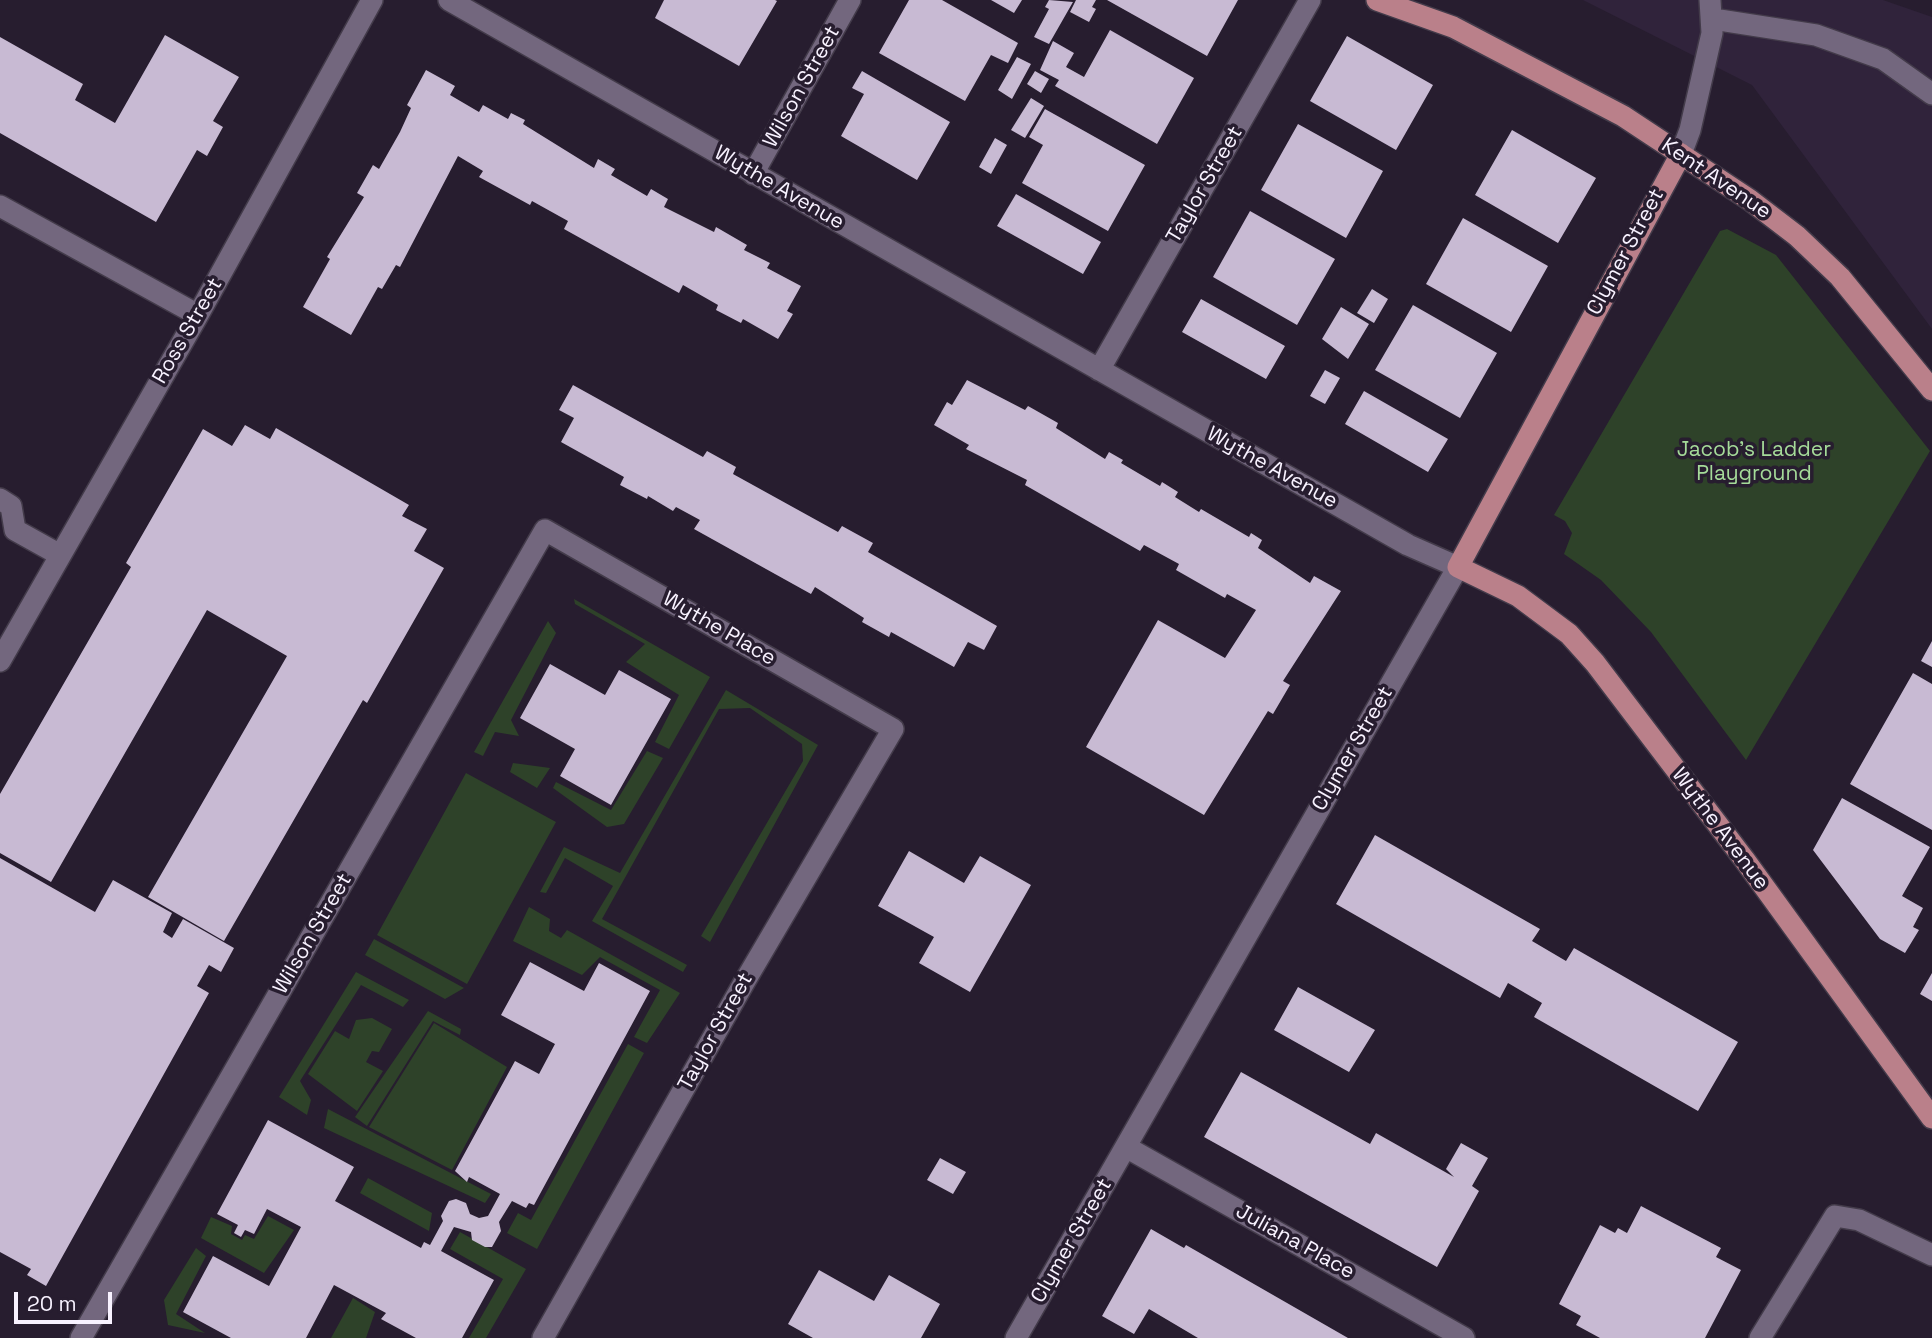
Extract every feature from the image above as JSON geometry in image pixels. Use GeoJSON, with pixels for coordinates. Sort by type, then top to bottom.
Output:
{"type":"FeatureCollection","features":[{"type":"Feature","properties":{"kind":"main road","name":"Kent Avenue"},"geometry":{"type":"LineString","coordinates":[[1377,0],[1453,27],[1623,116],[1750,200],[1819,255],[1864,303],[1932,390]]}},
{"type":"Feature","properties":{"kind":"main road","name":"Kent Avenue"},"geometry":{"type":"LineString","coordinates":[[1426,0],[1453,27]]}},
{"type":"Feature","properties":{"kind":"main road","name":"Clymer Street"},"geometry":{"type":"LineString","coordinates":[[1458,567],[1681,154]]}},
{"type":"Feature","properties":{"kind":"main road","name":"Wythe Avenue"},"geometry":{"type":"LineString","coordinates":[[1458,567],[1518,596],[1569,634],[1595,663],[1744,859],[1932,1118]]}},
{"type":"Feature","properties":{"kind":"street","name":"Ross Street"},"geometry":{"type":"LineString","coordinates":[[0,661],[198,315],[372,0]]}},
{"type":"Feature","properties":{"kind":"street","name":"Wythe Avenue"},"geometry":{"type":"LineString","coordinates":[[449,0],[1408,545],[1458,567]]}},
{"type":"Feature","properties":{"kind":"street","name":"Wilson Street"},"geometry":{"type":"LineString","coordinates":[[754,174],[850,0]]}},
{"type":"Feature","properties":{"kind":"street","name":"Taylor Street"},"geometry":{"type":"LineString","coordinates":[[1099,370],[1310,0]]}},
{"type":"Feature","properties":{"kind":"street"},"geometry":{"type":"LineString","coordinates":[[1681,154],[1690,130],[1712,9],[1816,35],[1883,59],[1932,94]]}},
{"type":"Feature","properties":{"kind":"street"},"geometry":{"type":"LineString","coordinates":[[0,206],[198,315]]}},
{"type":"Feature","properties":{"kind":"street"},"geometry":{"type":"LineString","coordinates":[[0,499],[11,506],[15,530],[60,555]]}},
{"type":"Feature","properties":{"kind":"street","name":"Wilson Street"},"geometry":{"type":"LineString","coordinates":[[81,1338],[545,530]]}},
{"type":"Feature","properties":{"kind":"street","name":"Wythe Place"},"geometry":{"type":"LineString","coordinates":[[545,530],[893,729]]}},
{"type":"Feature","properties":{"kind":"street","name":"Clymer Street"},"geometry":{"type":"LineString","coordinates":[[1016,1338],[1458,567]]}},
{"type":"Feature","properties":{"kind":"street","name":"Taylor Street"},"geometry":{"type":"LineString","coordinates":[[543,1338],[745,981],[893,729]]}},
{"type":"Feature","properties":{"kind":"street","name":"Juliana Place"},"geometry":{"type":"LineString","coordinates":[[1126,1147],[1464,1338]]}},
{"type":"Feature","properties":{"kind":"street"},"geometry":{"type":"LineString","coordinates":[[1760,1338],[1835,1216],[1859,1220],[1932,1255]]}},
{"type":"Feature","properties":{"kind":"shaded area"},"geometry":{"type":"Polygon","coordinates":[[[1583,0],[1883,0],[1932,17],[1932,329],[1752,85],[1583,0]]]}},
{"type":"Feature","properties":{"kind":"green space","name":"Jacob's Ladder Playground"},"geometry":{"type":"Polygon","coordinates":[[[1727,229],[1776,255],[1930,451],[1746,760],[1651,632],[1601,580],[1564,554],[1572,533],[1565,521],[1554,515],[1720,231],[1727,229]]]}},
{"type":"Feature","properties":{"kind":"green space"},"geometry":{"type":"Polygon","coordinates":[[[574,599],[710,677],[669,749],[655,742],[679,695],[626,662],[645,644],[575,604],[574,599]]]}},
{"type":"Feature","properties":{"kind":"green space"},"geometry":{"type":"Polygon","coordinates":[[[548,621],[556,633],[511,720],[519,736],[495,732],[483,756],[474,752],[548,621]]]}},
{"type":"Feature","properties":{"kind":"green space"},"geometry":{"type":"Polygon","coordinates":[[[726,690],[818,745],[710,942],[701,936],[803,761],[802,744],[750,708],[719,709],[602,919],[687,965],[683,972],[592,921],[613,886],[565,858],[546,893],[540,892],[564,847],[620,873],[726,690]]]}},
{"type":"Feature","properties":{"kind":"green space"},"geometry":{"type":"Polygon","coordinates":[[[647,751],[663,758],[624,824],[607,827],[553,788],[556,782],[611,810],[647,751]]]}},
{"type":"Feature","properties":{"kind":"green space"},"geometry":{"type":"Polygon","coordinates":[[[513,763],[550,768],[537,788],[510,772],[513,763]]]}},
{"type":"Feature","properties":{"kind":"green space"},"geometry":{"type":"Polygon","coordinates":[[[466,773],[556,822],[467,984],[377,935],[466,773]]]}},
{"type":"Feature","properties":{"kind":"green space"},"geometry":{"type":"Polygon","coordinates":[[[529,907],[550,919],[549,931],[561,938],[567,930],[680,993],[647,1043],[634,1037],[660,990],[600,957],[582,975],[513,941],[529,907]]]}},
{"type":"Feature","properties":{"kind":"green space"},"geometry":{"type":"Polygon","coordinates":[[[374,939],[464,988],[445,999],[365,955],[374,939]]]}},
{"type":"Feature","properties":{"kind":"green space"},"geometry":{"type":"Polygon","coordinates":[[[356,972],[409,1000],[403,1007],[361,985],[300,1081],[311,1100],[307,1115],[279,1097],[356,972]]]}},
{"type":"Feature","properties":{"kind":"green space"},"geometry":{"type":"Polygon","coordinates":[[[428,1011],[461,1029],[460,1035],[433,1021],[367,1126],[355,1117],[428,1011]]]}},
{"type":"Feature","properties":{"kind":"green space"},"geometry":{"type":"Polygon","coordinates":[[[372,1018],[392,1029],[379,1052],[372,1051],[366,1062],[383,1071],[357,1111],[308,1074],[335,1031],[349,1039],[356,1020],[372,1018]]]}},
{"type":"Feature","properties":{"kind":"green space"},"geometry":{"type":"Polygon","coordinates":[[[434,1023],[507,1067],[452,1170],[369,1127],[434,1023]]]}},
{"type":"Feature","properties":{"kind":"green space"},"geometry":{"type":"Polygon","coordinates":[[[628,1044],[644,1053],[537,1249],[507,1233],[518,1213],[531,1220],[628,1044]]]}},
{"type":"Feature","properties":{"kind":"green space"},"geometry":{"type":"Polygon","coordinates":[[[328,1109],[491,1194],[485,1203],[324,1128],[328,1109]]]}},
{"type":"Feature","properties":{"kind":"green space"},"geometry":{"type":"Polygon","coordinates":[[[368,1178],[432,1213],[429,1231],[360,1193],[368,1178]]]}},
{"type":"Feature","properties":{"kind":"green space"},"geometry":{"type":"Polygon","coordinates":[[[268,1216],[294,1230],[264,1273],[201,1238],[211,1217],[232,1226],[231,1234],[242,1240],[245,1235],[254,1239],[268,1216]]]}},
{"type":"Feature","properties":{"kind":"green space"},"geometry":{"type":"Polygon","coordinates":[[[460,1232],[526,1269],[486,1338],[469,1338],[503,1279],[450,1249],[460,1232]]]}},
{"type":"Feature","properties":{"kind":"green space"},"geometry":{"type":"Polygon","coordinates":[[[196,1248],[206,1256],[176,1314],[205,1333],[168,1325],[164,1300],[196,1248]]]}},
{"type":"Feature","properties":{"kind":"green space"},"geometry":{"type":"Polygon","coordinates":[[[353,1298],[375,1312],[366,1338],[331,1338],[353,1298]]]}},
{"type":"Feature","properties":{"kind":"building"},"geometry":{"type":"Polygon","coordinates":[[[664,0],[777,1],[739,66],[655,18],[664,0]]]}},
{"type":"Feature","properties":{"kind":"building"},"geometry":{"type":"Polygon","coordinates":[[[909,0],[942,0],[1018,43],[1008,63],[991,55],[965,101],[879,53],[909,0]]]}},
{"type":"Feature","properties":{"kind":"building"},"geometry":{"type":"Polygon","coordinates":[[[991,0],[1022,0],[1014,13],[991,0]]]}},
{"type":"Feature","properties":{"kind":"building"},"geometry":{"type":"Polygon","coordinates":[[[1049,0],[1073,2],[1049,44],[1034,37],[1049,9],[1045,7],[1049,0]]]}},
{"type":"Feature","properties":{"kind":"building"},"geometry":{"type":"Polygon","coordinates":[[[1076,0],[1096,0],[1092,7],[1096,9],[1089,22],[1070,12],[1076,0]]]}},
{"type":"Feature","properties":{"kind":"building"},"geometry":{"type":"Polygon","coordinates":[[[1107,0],[1238,0],[1207,56],[1107,0]]]}},
{"type":"Feature","properties":{"kind":"building"},"geometry":{"type":"Polygon","coordinates":[[[1110,30],[1194,78],[1157,144],[1055,86],[1059,80],[1040,70],[1053,41],[1074,53],[1066,67],[1084,77],[1110,30]]]}},
{"type":"Feature","properties":{"kind":"building"},"geometry":{"type":"Polygon","coordinates":[[[165,35],[239,77],[213,121],[223,127],[207,156],[197,150],[156,222],[0,133],[0,37],[83,84],[75,100],[115,123],[165,35]]]}},
{"type":"Feature","properties":{"kind":"building"},"geometry":{"type":"Polygon","coordinates":[[[1347,36],[1433,85],[1396,150],[1310,101],[1347,36]]]}},
{"type":"Feature","properties":{"kind":"building"},"geometry":{"type":"Polygon","coordinates":[[[1017,57],[1031,64],[1012,99],[998,90],[1017,57]]]}},
{"type":"Feature","properties":{"kind":"building"},"geometry":{"type":"Polygon","coordinates":[[[426,70],[455,86],[450,95],[479,112],[483,105],[508,119],[511,113],[525,120],[523,124],[594,168],[598,159],[615,169],[611,175],[647,196],[651,189],[668,199],[664,207],[714,232],[716,227],[747,245],[744,250],[770,263],[767,268],[801,286],[787,311],[793,314],[778,339],[743,319],[741,323],[716,310],[718,305],[683,285],[679,293],[564,229],[568,221],[532,201],[530,205],[479,177],[483,171],[458,156],[400,267],[396,265],[382,289],[378,287],[351,335],[303,307],[330,259],[327,257],[364,197],[357,193],[373,165],[379,169],[400,132],[411,108],[407,105],[426,70]]]}},
{"type":"Feature","properties":{"kind":"building"},"geometry":{"type":"Polygon","coordinates":[[[862,71],[950,122],[917,180],[841,136],[864,94],[852,88],[862,71]]]}},
{"type":"Feature","properties":{"kind":"building"},"geometry":{"type":"Polygon","coordinates":[[[1035,71],[1049,79],[1041,93],[1027,84],[1035,71]]]}},
{"type":"Feature","properties":{"kind":"building"},"geometry":{"type":"Polygon","coordinates":[[[1031,98],[1044,106],[1025,138],[1011,130],[1031,98]]]}},
{"type":"Feature","properties":{"kind":"building"},"geometry":{"type":"Polygon","coordinates":[[[1045,109],[1145,165],[1108,231],[1022,183],[1043,145],[1029,137],[1045,109]]]}},
{"type":"Feature","properties":{"kind":"building"},"geometry":{"type":"Polygon","coordinates":[[[1298,124],[1383,171],[1346,238],[1261,190],[1298,124]]]}},
{"type":"Feature","properties":{"kind":"building"},"geometry":{"type":"Polygon","coordinates":[[[1512,130],[1596,178],[1558,243],[1475,195],[1512,130]]]}},
{"type":"Feature","properties":{"kind":"building"},"geometry":{"type":"Polygon","coordinates":[[[995,138],[1007,145],[991,174],[979,167],[995,138]]]}},
{"type":"Feature","properties":{"kind":"building"},"geometry":{"type":"Polygon","coordinates":[[[1016,194],[1101,242],[1083,274],[997,226],[1016,194]]]}},
{"type":"Feature","properties":{"kind":"building"},"geometry":{"type":"Polygon","coordinates":[[[1250,211],[1335,259],[1297,325],[1213,277],[1250,211]]]}},
{"type":"Feature","properties":{"kind":"building"},"geometry":{"type":"Polygon","coordinates":[[[1463,218],[1548,266],[1511,332],[1426,284],[1463,218]]]}},
{"type":"Feature","properties":{"kind":"building"},"geometry":{"type":"Polygon","coordinates":[[[1372,289],[1388,299],[1374,323],[1357,313],[1372,289]]]}},
{"type":"Feature","properties":{"kind":"building"},"geometry":{"type":"Polygon","coordinates":[[[1201,299],[1285,346],[1266,379],[1182,332],[1201,299]]]}},
{"type":"Feature","properties":{"kind":"building"},"geometry":{"type":"Polygon","coordinates":[[[1413,305],[1497,353],[1460,418],[1375,370],[1413,305]]]}},
{"type":"Feature","properties":{"kind":"building"},"geometry":{"type":"Polygon","coordinates":[[[1341,307],[1369,324],[1348,359],[1322,339],[1341,307]]]}},
{"type":"Feature","properties":{"kind":"building"},"geometry":{"type":"Polygon","coordinates":[[[1325,370],[1340,378],[1325,404],[1310,396],[1325,370]]]}},
{"type":"Feature","properties":{"kind":"building"},"geometry":{"type":"Polygon","coordinates":[[[967,380],[1025,410],[1028,406],[1058,423],[1056,428],[1105,459],[1109,452],[1123,460],[1121,463],[1160,486],[1162,482],[1178,492],[1175,497],[1199,512],[1201,509],[1249,537],[1251,533],[1262,540],[1258,548],[1310,583],[1314,576],[1341,591],[1283,681],[1290,685],[1273,714],[1268,711],[1204,815],[1086,747],[1158,620],[1225,658],[1256,610],[1227,594],[1225,598],[1176,570],[1179,564],[1144,545],[1140,551],[1025,485],[1027,480],[966,449],[969,445],[934,425],[947,402],[952,405],[967,380]]]}},
{"type":"Feature","properties":{"kind":"building"},"geometry":{"type":"Polygon","coordinates":[[[573,385],[703,457],[707,451],[736,467],[733,474],[838,532],[842,526],[873,543],[868,552],[997,626],[984,650],[968,642],[954,667],[891,632],[889,637],[862,622],[864,618],[815,587],[811,594],[694,529],[700,520],[676,507],[673,511],[648,496],[647,499],[620,485],[624,477],[561,442],[574,418],[559,410],[573,385]]]}},
{"type":"Feature","properties":{"kind":"building"},"geometry":{"type":"Polygon","coordinates":[[[1364,391],[1448,439],[1428,472],[1345,424],[1364,391]]]}},
{"type":"Feature","properties":{"kind":"building"},"geometry":{"type":"Polygon","coordinates":[[[245,425],[270,439],[276,428],[409,505],[402,516],[427,529],[414,551],[444,568],[367,703],[363,700],[224,941],[148,897],[287,656],[207,610],[51,882],[0,853],[0,794],[131,567],[126,563],[203,429],[232,446],[245,425]]]}},
{"type":"Feature","properties":{"kind":"building"},"geometry":{"type":"Polygon","coordinates":[[[1932,641],[1932,667],[1921,661],[1932,641]]]}},
{"type":"Feature","properties":{"kind":"building"},"geometry":{"type":"Polygon","coordinates":[[[550,664],[605,695],[619,670],[671,699],[611,805],[560,776],[575,749],[520,718],[550,664]]]}},
{"type":"Feature","properties":{"kind":"building"},"geometry":{"type":"Polygon","coordinates":[[[1913,673],[1932,684],[1932,830],[1850,784],[1913,673]]]}},
{"type":"Feature","properties":{"kind":"building"},"geometry":{"type":"Polygon","coordinates":[[[1842,798],[1930,847],[1902,896],[1923,908],[1913,927],[1919,930],[1905,953],[1880,939],[1813,850],[1842,798]]]}},
{"type":"Feature","properties":{"kind":"building"},"geometry":{"type":"Polygon","coordinates":[[[1375,835],[1540,929],[1532,941],[1566,961],[1574,948],[1738,1042],[1698,1111],[1534,1017],[1542,1003],[1508,983],[1500,998],[1336,904],[1375,835]]]}},
{"type":"Feature","properties":{"kind":"building"},"geometry":{"type":"Polygon","coordinates":[[[909,851],[964,883],[980,856],[1031,885],[970,992],[919,963],[934,937],[878,906],[909,851]]]}},
{"type":"Feature","properties":{"kind":"building"},"geometry":{"type":"Polygon","coordinates":[[[0,858],[95,912],[113,880],[172,913],[163,932],[172,938],[183,919],[234,948],[221,972],[209,965],[197,986],[209,993],[46,1286],[27,1275],[31,1269],[0,1252],[0,858]]]}},
{"type":"Feature","properties":{"kind":"building"},"geometry":{"type":"Polygon","coordinates":[[[530,962],[584,991],[599,963],[650,991],[534,1205],[529,1203],[526,1208],[512,1201],[499,1222],[501,1231],[492,1247],[485,1247],[472,1240],[471,1232],[454,1227],[441,1251],[494,1280],[462,1338],[416,1338],[381,1319],[386,1313],[334,1285],[306,1338],[231,1338],[183,1312],[213,1256],[269,1286],[301,1227],[267,1209],[254,1234],[245,1230],[241,1237],[234,1233],[238,1225],[217,1214],[268,1120],[354,1167],[335,1201],[421,1248],[424,1242],[430,1245],[443,1221],[441,1216],[449,1201],[456,1199],[466,1203],[470,1214],[479,1218],[488,1216],[500,1194],[469,1177],[467,1182],[455,1171],[515,1061],[539,1074],[555,1044],[501,1015],[530,962]]]}},
{"type":"Feature","properties":{"kind":"building"},"geometry":{"type":"Polygon","coordinates":[[[1932,973],[1932,1001],[1920,994],[1932,973]]]}},
{"type":"Feature","properties":{"kind":"building"},"geometry":{"type":"Polygon","coordinates":[[[1298,987],[1375,1030],[1349,1072],[1274,1030],[1298,987]]]}},
{"type":"Feature","properties":{"kind":"building"},"geometry":{"type":"Polygon","coordinates":[[[1241,1072],[1370,1144],[1376,1133],[1454,1177],[1446,1169],[1461,1143],[1488,1158],[1472,1186],[1479,1191],[1437,1267],[1204,1137],[1241,1072]]]}},
{"type":"Feature","properties":{"kind":"building"},"geometry":{"type":"Polygon","coordinates":[[[940,1158],[966,1172],[953,1194],[927,1180],[940,1158]]]}},
{"type":"Feature","properties":{"kind":"building"},"geometry":{"type":"Polygon","coordinates":[[[1641,1206],[1721,1248],[1716,1257],[1741,1270],[1705,1338],[1600,1338],[1576,1325],[1581,1316],[1559,1304],[1600,1225],[1615,1233],[1618,1228],[1627,1233],[1641,1206]]]}},
{"type":"Feature","properties":{"kind":"building"},"geometry":{"type":"Polygon","coordinates":[[[1151,1229],[1184,1248],[1186,1245],[1348,1338],[1198,1338],[1149,1309],[1134,1334],[1102,1316],[1151,1229]]]}},
{"type":"Feature","properties":{"kind":"building"},"geometry":{"type":"Polygon","coordinates":[[[819,1270],[874,1301],[889,1275],[940,1304],[921,1338],[813,1338],[788,1324],[819,1270]]]}}]}
